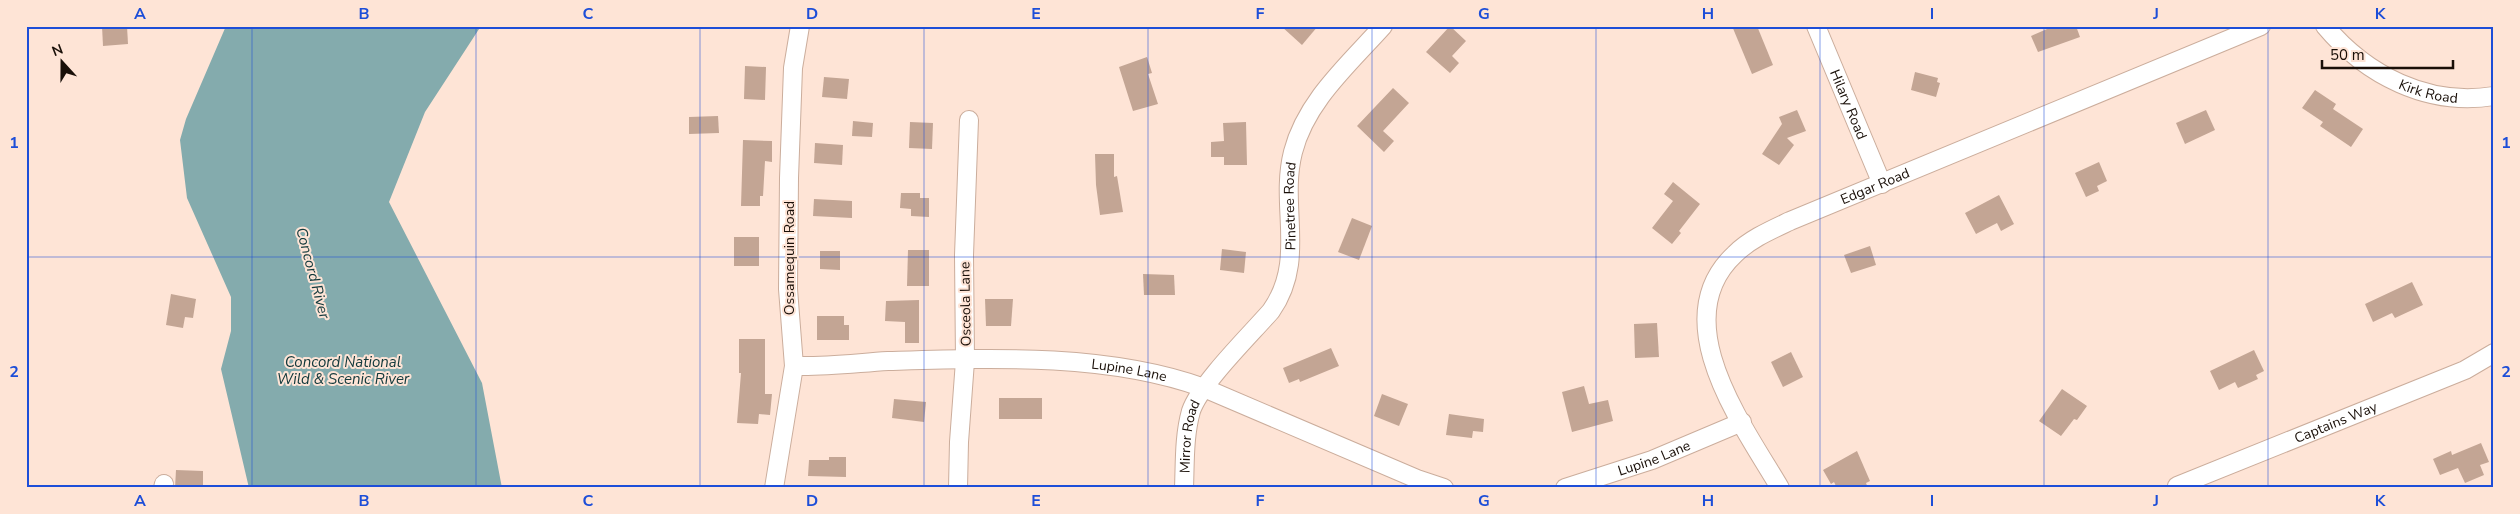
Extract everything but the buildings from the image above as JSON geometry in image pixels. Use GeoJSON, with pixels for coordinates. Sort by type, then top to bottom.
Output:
{"type":"FeatureCollection","features":[{"type":"Feature","properties":{"kind":"street","name":"Ossamequin Road"},"geometry":{"type":"LineString","coordinates":[[774,488],[794,366],[788,289],[789,178],[793,68],[800,26]]}},
{"type":"Feature","properties":{"kind":"street","name":"Pinetree Road"},"geometry":{"type":"LineString","coordinates":[[1204,388],[1271,311],[1280,298],[1287,281],[1290,265],[1290,171],[1292,154],[1303,123],[1323,94],[1383,26]]}},
{"type":"Feature","properties":{"kind":"street","name":"Hilary Road"},"geometry":{"type":"LineString","coordinates":[[1816,26],[1882,184]]}},
{"type":"Feature","properties":{"kind":"street","name":"Edgar Road"},"geometry":{"type":"LineString","coordinates":[[1780,488],[1742,422],[1716,371],[1706,328],[1711,289],[1721,271],[1734,254],[1769,231],[2261,26]]}},
{"type":"Feature","properties":{"kind":"street","name":"Kirk Road"},"geometry":{"type":"LineString","coordinates":[[2324,26],[2339,44],[2366,66],[2400,84],[2442,95],[2465,97],[2494,96]]}},
{"type":"Feature","properties":{"kind":"street","name":"Osceola Lane"},"geometry":{"type":"LineString","coordinates":[[958,488],[959,442],[965,361],[964,256],[969,120]]}},
{"type":"Feature","properties":{"kind":"street","name":"Captains Way"},"geometry":{"type":"LineString","coordinates":[[2177,486],[2465,370],[2494,354]]}},
{"type":"Feature","properties":{"kind":"street","name":"Lupine Lane"},"geometry":{"type":"LineString","coordinates":[[794,366],[823,367],[887,362],[965,361],[1055,362],[1136,369],[1204,388],[1417,479],[1444,488]]}},
{"type":"Feature","properties":{"kind":"street","name":"Mirror Road"},"geometry":{"type":"LineString","coordinates":[[1184,488],[1186,436],[1192,409],[1204,388]]}},
{"type":"Feature","properties":{"kind":"street","name":"Lupine Lane"},"geometry":{"type":"LineString","coordinates":[[1565,488],[1652,460],[1742,422]]}},
{"type":"Feature","properties":{"kind":"water","name":"Concord National Wild & Scenic River"},"geometry":{"type":"Polygon","coordinates":[[[226,26],[481,26],[425,112],[389,202],[482,383],[502,488],[249,488],[221,369],[231,331],[231,297],[187,198],[180,140],[186,119],[226,26]]]}},
{"type":"Feature","properties":{"kind":"water label","name":"Concord River"},"geometry":{"type":"Point","coordinates":[313,273]}}]}
